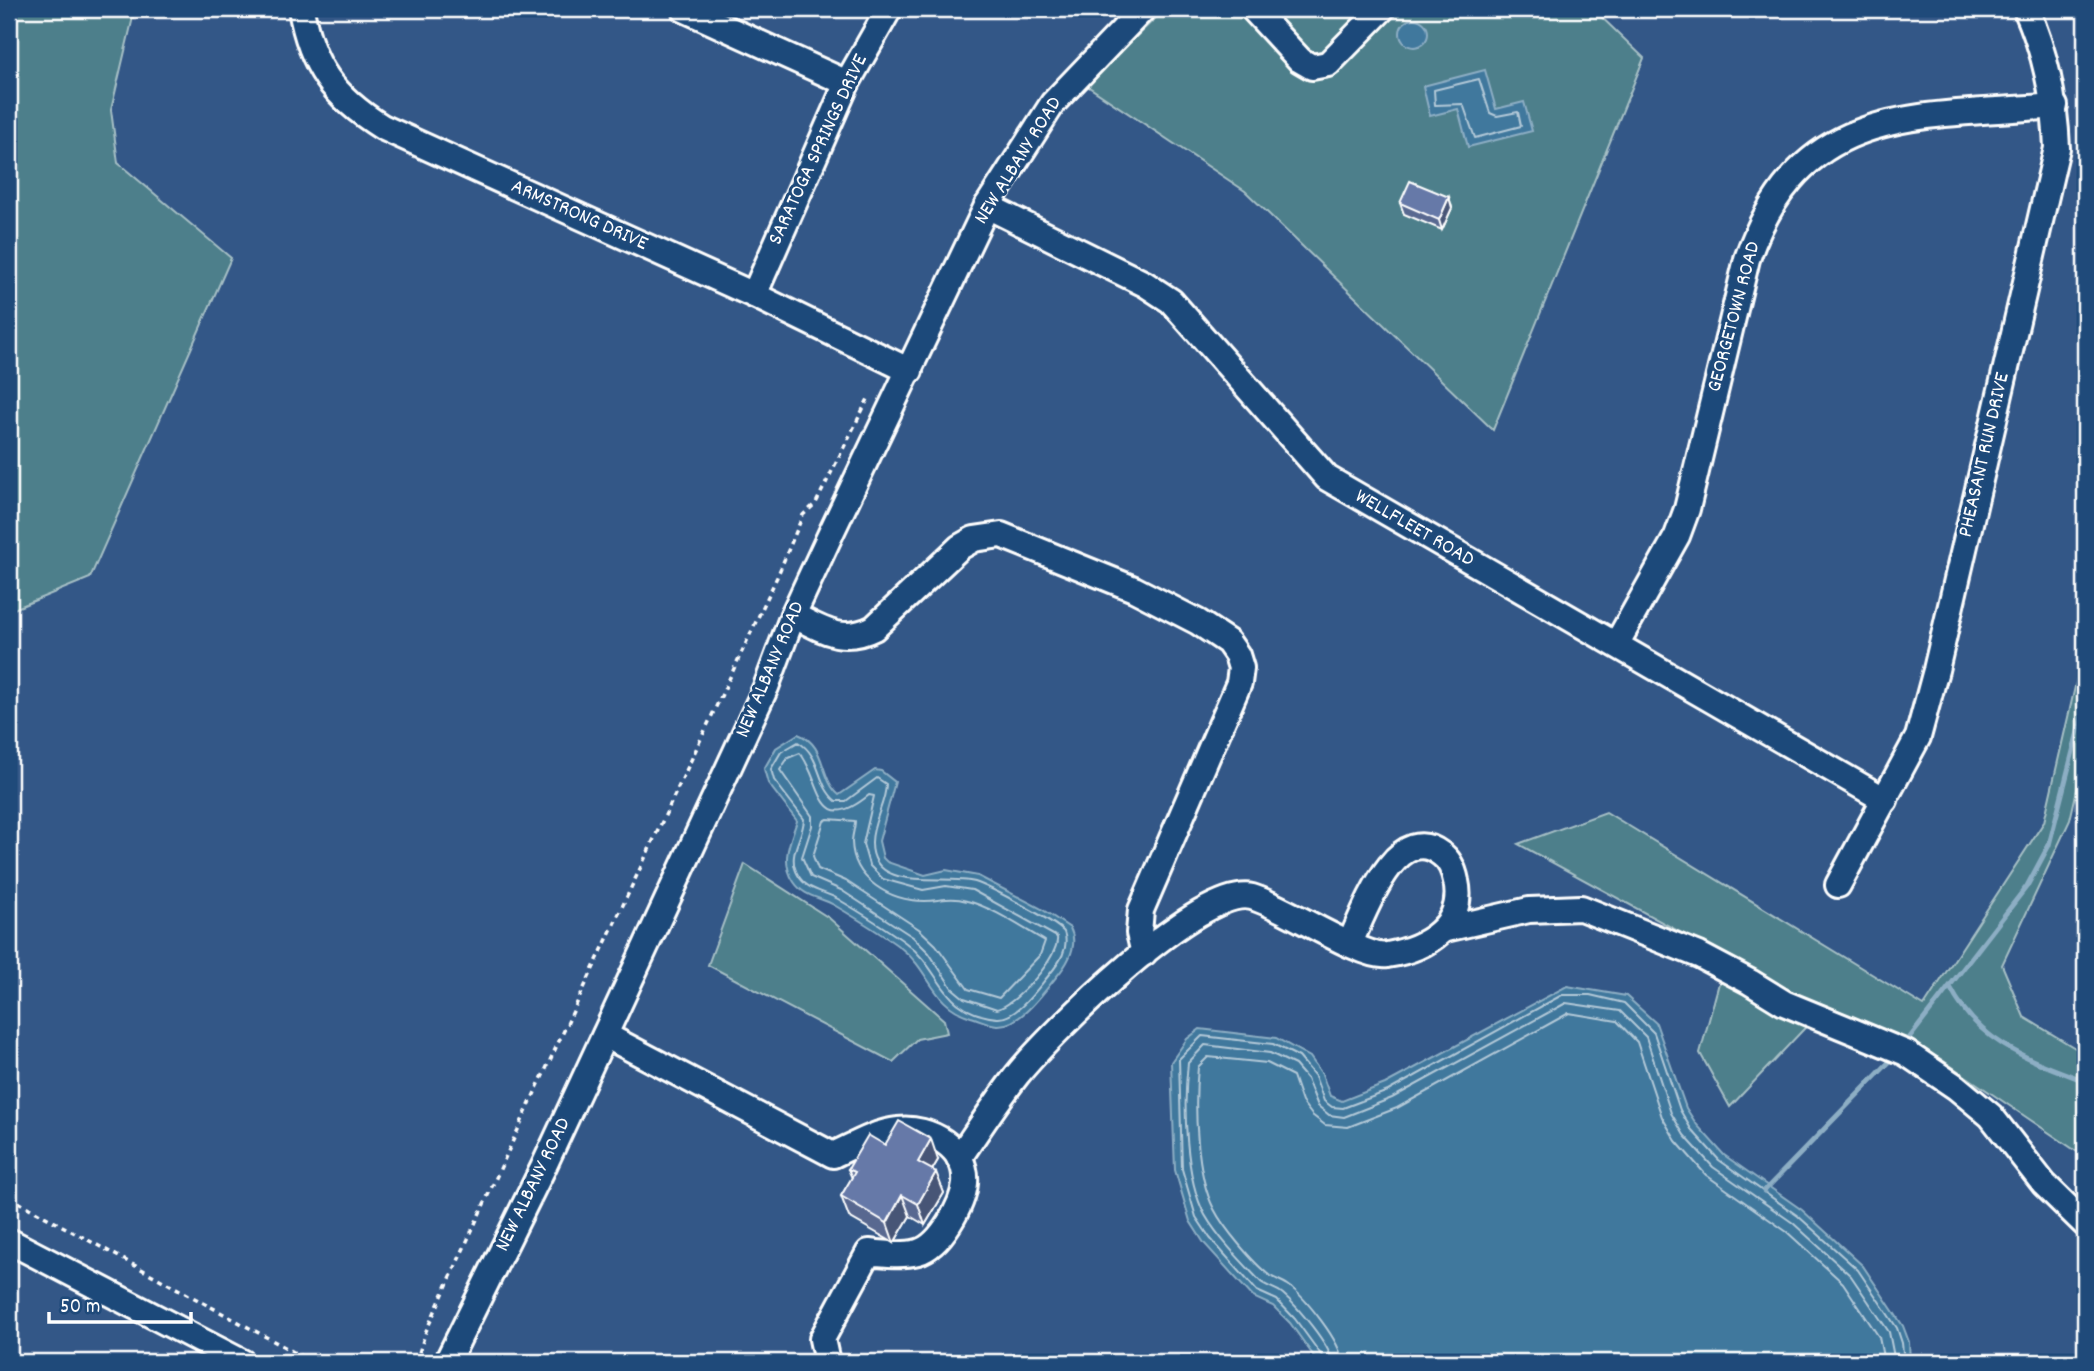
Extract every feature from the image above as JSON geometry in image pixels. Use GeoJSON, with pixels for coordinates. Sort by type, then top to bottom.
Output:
{"type":"FeatureCollection","features":[{"type":"Feature","properties":{"kind":"street","name":"ARMSTRONG DRIVE"},"geometry":{"type":"LineString","coordinates":[[300,9],[314,59],[332,87],[354,110],[382,127],[754,295],[910,371]]}},
{"type":"Feature","properties":{"kind":"street"},"geometry":{"type":"LineString","coordinates":[[684,9],[846,83]]}},
{"type":"Feature","properties":{"kind":"street","name":"SARATOGA SPRINGS DRIVE"},"geometry":{"type":"LineString","coordinates":[[754,295],[846,83],[890,9]]}},
{"type":"Feature","properties":{"kind":"street","name":"NEW ALBANY ROAD"},"geometry":{"type":"LineString","coordinates":[[447,1362],[605,1035],[766,687],[793,615],[987,206],[1053,103],[1143,9]]}},
{"type":"Feature","properties":{"kind":"street"},"geometry":{"type":"LineString","coordinates":[[1253,9],[1300,60],[1312,68],[1328,64],[1382,9]]}},
{"type":"Feature","properties":{"kind":"street","name":"PHEASANT RUN DRIVE"},"geometry":{"type":"LineString","coordinates":[[1838,886],[1918,737],[1937,670],[2057,148],[2055,106],[2043,46],[2026,9]]}},
{"type":"Feature","properties":{"kind":"street","name":"GEORGETOWN ROAD"},"geometry":{"type":"LineString","coordinates":[[1617,643],[1677,536],[1687,509],[1748,259],[1759,225],[1776,195],[1799,169],[1820,152],[1857,132],[1889,122],[2055,106]]}},
{"type":"Feature","properties":{"kind":"street","name":"WELLFLEET ROAD"},"geometry":{"type":"LineString","coordinates":[[987,206],[1144,284],[1171,301],[1327,478],[1885,800]]}},
{"type":"Feature","properties":{"kind":"street"},"geometry":{"type":"LineString","coordinates":[[793,615],[839,635],[858,636],[874,628],[960,547],[974,539],[1001,535],[1134,589],[1206,627],[1228,642],[1237,655],[1241,668],[1239,682],[1142,910],[1139,933],[1144,953]]}},
{"type":"Feature","properties":{"kind":"street"},"geometry":{"type":"LineString","coordinates":[[1350,943],[1391,862],[1405,849],[1424,846],[1442,854],[1454,870],[1459,894],[1455,914],[1446,929]]}},
{"type":"Feature","properties":{"kind":"street"},"geometry":{"type":"LineString","coordinates":[[959,1158],[1018,1074],[1095,995],[1172,931],[1225,898],[1250,897],[1383,956],[1426,942],[1446,929],[1529,910],[1581,908],[1699,955],[1751,982],[1783,1003],[1906,1053],[1956,1087],[1991,1116],[2044,1184],[2085,1224]]}},
{"type":"Feature","properties":{"kind":"street"},"geometry":{"type":"LineString","coordinates":[[605,1035],[833,1155],[897,1130],[923,1130],[946,1142],[959,1158],[965,1183],[951,1220],[939,1239],[919,1252],[869,1252],[822,1339],[827,1362]]}},
{"type":"Feature","properties":{"kind":"street"},"geometry":{"type":"LineString","coordinates":[[9,1241],[242,1362]]}},
{"type":"Feature","properties":{"kind":"path"},"geometry":{"type":"LineString","coordinates":[[416,1362],[426,1331],[478,1217],[777,577],[803,515],[816,503],[869,397]]}},
{"type":"Feature","properties":{"kind":"path"},"geometry":{"type":"LineString","coordinates":[[9,1197],[312,1362]]}},
{"type":"Feature","properties":{"kind":"green space"},"geometry":{"type":"Polygon","coordinates":[[[9,9],[131,9],[134,13],[111,110],[118,163],[231,258],[90,578],[9,611],[9,9]]]}},
{"type":"Feature","properties":{"kind":"green space"},"geometry":{"type":"Polygon","coordinates":[[[1165,9],[1593,9],[1644,58],[1493,430],[1245,191],[1086,85],[1165,9]]]}},
{"type":"Feature","properties":{"kind":"green space"},"geometry":{"type":"Polygon","coordinates":[[[2085,643],[2085,755],[2070,820],[2002,965],[2024,1017],[2085,1054],[2085,1157],[1939,1058],[1820,1012],[1730,1107],[1700,1053],[1726,957],[1518,844],[1606,812],[1924,1006],[2044,822],[2085,643]]]}},
{"type":"Feature","properties":{"kind":"green space"},"geometry":{"type":"Polygon","coordinates":[[[745,864],[829,918],[944,1020],[947,1033],[917,1039],[893,1062],[708,965],[745,864]]]}},
{"type":"Feature","properties":{"kind":"water"},"geometry":{"type":"Polygon","coordinates":[[[1414,19],[1424,23],[1428,33],[1424,43],[1414,47],[1404,43],[1400,33],[1404,23],[1414,19]]]}},
{"type":"Feature","properties":{"kind":"water"},"geometry":{"type":"Polygon","coordinates":[[[1485,70],[1496,109],[1524,102],[1532,131],[1468,147],[1458,109],[1430,116],[1423,86],[1485,70]]]}},
{"type":"Feature","properties":{"kind":"water"},"geometry":{"type":"Polygon","coordinates":[[[798,734],[814,746],[828,780],[839,795],[875,770],[881,771],[895,782],[879,841],[883,858],[887,862],[925,875],[946,870],[978,876],[1040,908],[1070,928],[1073,947],[1068,960],[1023,1015],[1006,1024],[997,1025],[958,1012],[939,996],[919,967],[901,948],[834,905],[798,887],[790,874],[787,859],[797,821],[768,783],[764,769],[776,748],[798,734]]]}},
{"type":"Feature","properties":{"kind":"water"},"geometry":{"type":"Polygon","coordinates":[[[1567,986],[1626,996],[1656,1023],[1686,1108],[1697,1125],[1724,1155],[1802,1210],[1863,1266],[1903,1326],[1909,1342],[1910,1362],[1318,1362],[1290,1323],[1273,1306],[1253,1297],[1204,1243],[1190,1221],[1175,1170],[1171,1062],[1187,1039],[1200,1029],[1276,1038],[1310,1057],[1322,1074],[1330,1096],[1342,1101],[1385,1084],[1567,986]]]}},
{"type":"Feature","properties":{"kind":"building"},"geometry":{"type":"Polygon","coordinates":[[[1410,181],[1449,197],[1439,220],[1400,203],[1410,181]]]}},
{"type":"Feature","properties":{"kind":"building"},"geometry":{"type":"Polygon","coordinates":[[[899,1121],[931,1139],[918,1162],[936,1172],[918,1204],[902,1195],[887,1223],[841,1196],[855,1172],[848,1169],[868,1135],[885,1145],[899,1121]]]}},
{"type":"Feature","properties":{"kind":"waterway"},"geometry":{"type":"LineString","coordinates":[[1904,1045],[2027,886],[2049,845],[2085,704]]}},
{"type":"Feature","properties":{"kind":"waterway"},"geometry":{"type":"LineString","coordinates":[[1950,987],[1976,1023],[2008,1048],[2085,1081]]}},
{"type":"Feature","properties":{"kind":"waterway"},"geometry":{"type":"LineString","coordinates":[[1764,1191],[1896,1055]]}}]}
